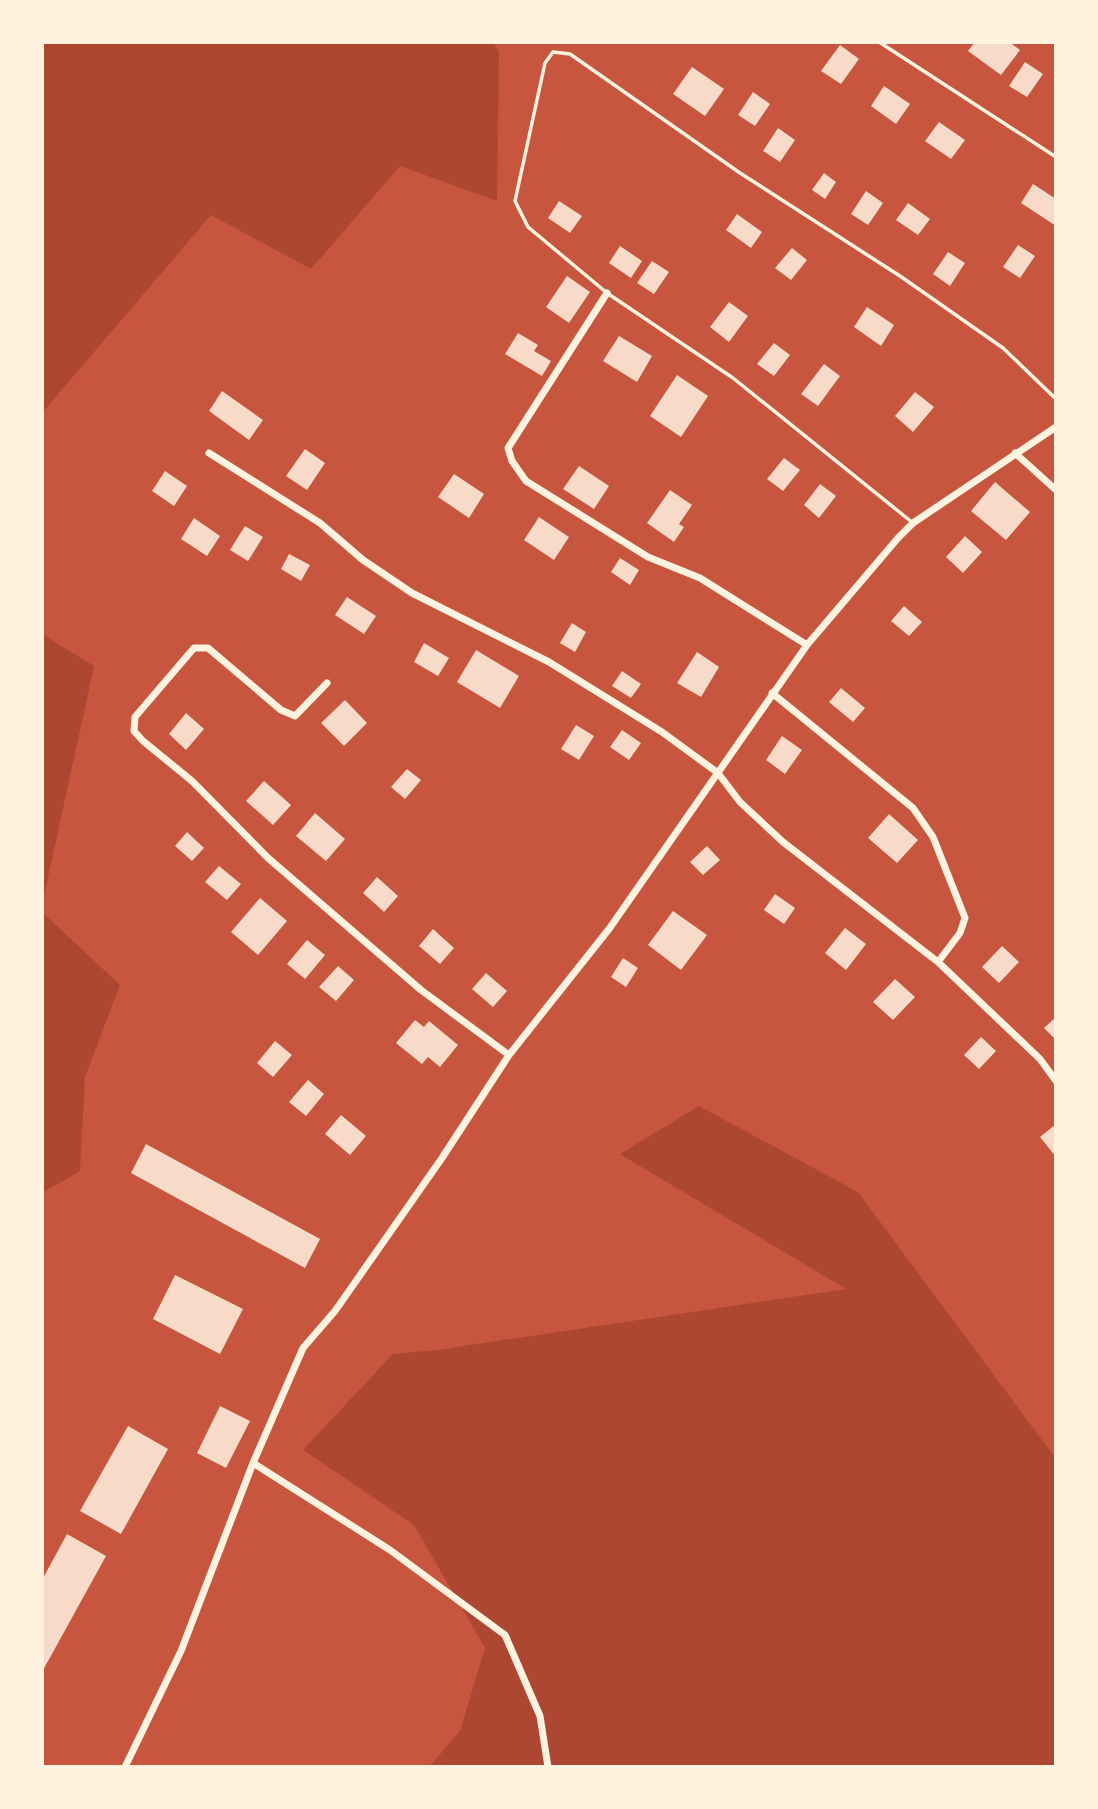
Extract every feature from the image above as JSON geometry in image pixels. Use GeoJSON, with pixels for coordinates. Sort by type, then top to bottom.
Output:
{"type":"FeatureCollection","features":[{"type":"Feature","properties":{"kind":"street"},"geometry":{"type":"LineString","coordinates":[[607,293],[508,448],[512,461],[527,481],[648,557],[700,578],[807,645]]}},
{"type":"Feature","properties":{"kind":"street"},"geometry":{"type":"LineString","coordinates":[[125,1767],[181,1651],[253,1463],[303,1348],[335,1311],[435,1169],[509,1055],[609,929],[807,645],[913,523],[1056,427]]}},
{"type":"Feature","properties":{"kind":"street"},"geometry":{"type":"LineString","coordinates":[[209,453],[320,523],[363,560],[412,593],[549,663],[662,732],[718,773],[740,802],[783,842],[938,962],[1040,1059],[1056,1081]]}},
{"type":"Feature","properties":{"kind":"street"},"geometry":{"type":"LineString","coordinates":[[1015,453],[1056,490]]}},
{"type":"Feature","properties":{"kind":"street"},"geometry":{"type":"LineString","coordinates":[[327,683],[295,716],[281,710],[208,648],[194,648],[135,717],[134,731],[192,781],[268,858],[411,981],[509,1055]]}},
{"type":"Feature","properties":{"kind":"street"},"geometry":{"type":"LineString","coordinates":[[772,693],[913,808],[933,837],[965,918],[960,933],[938,962]]}},
{"type":"Feature","properties":{"kind":"street"},"geometry":{"type":"LineString","coordinates":[[253,1463],[390,1550],[505,1635],[540,1716],[548,1767]]}},
{"type":"Feature","properties":{"kind":"lane"},"geometry":{"type":"LineString","coordinates":[[879,42],[1056,156]]}},
{"type":"Feature","properties":{"kind":"lane"},"geometry":{"type":"LineString","coordinates":[[913,523],[733,379],[607,293],[528,228],[514,201],[545,63],[553,52],[570,54],[740,173],[923,292],[1003,348],[1056,399]]}},
{"type":"Feature","properties":{"kind":"shaded area"},"geometry":{"type":"Polygon","coordinates":[[[42,42],[493,42],[499,52],[497,201],[400,166],[311,269],[211,215],[42,413],[42,42]]]}},
{"type":"Feature","properties":{"kind":"shaded area"},"geometry":{"type":"Polygon","coordinates":[[[42,634],[94,666],[42,905],[42,634]]]}},
{"type":"Feature","properties":{"kind":"shaded area"},"geometry":{"type":"Polygon","coordinates":[[[42,912],[120,985],[85,1077],[80,1171],[42,1193],[42,912]]]}},
{"type":"Feature","properties":{"kind":"shaded area"},"geometry":{"type":"Polygon","coordinates":[[[699,1106],[858,1192],[1056,1459],[1056,1767],[429,1767],[460,1731],[485,1648],[414,1525],[303,1450],[393,1354],[437,1350],[846,1289],[620,1154],[699,1106]]]}},
{"type":"Feature","properties":{"kind":"building"},"geometry":{"type":"Polygon","coordinates":[[[975,42],[1009,42],[1020,50],[1001,75],[968,51],[975,42]]]}},
{"type":"Feature","properties":{"kind":"building"},"geometry":{"type":"Polygon","coordinates":[[[840,45],[859,59],[841,84],[821,71],[840,45]]]}},
{"type":"Feature","properties":{"kind":"building"},"geometry":{"type":"Polygon","coordinates":[[[1025,62],[1043,74],[1027,97],[1009,86],[1025,62]]]}},
{"type":"Feature","properties":{"kind":"building"},"geometry":{"type":"Polygon","coordinates":[[[692,67],[724,89],[705,116],[673,94],[692,67]]]}},
{"type":"Feature","properties":{"kind":"building"},"geometry":{"type":"Polygon","coordinates":[[[884,86],[910,104],[896,124],[871,106],[884,86]]]}},
{"type":"Feature","properties":{"kind":"building"},"geometry":{"type":"Polygon","coordinates":[[[753,92],[770,104],[755,126],[738,115],[753,92]]]}},
{"type":"Feature","properties":{"kind":"building"},"geometry":{"type":"Polygon","coordinates":[[[939,122],[965,140],[951,159],[925,141],[939,122]]]}},
{"type":"Feature","properties":{"kind":"building"},"geometry":{"type":"Polygon","coordinates":[[[778,128],[795,140],[780,162],[763,151],[778,128]]]}},
{"type":"Feature","properties":{"kind":"building"},"geometry":{"type":"Polygon","coordinates":[[[824,173],[836,182],[825,199],[812,190],[824,173]]]}},
{"type":"Feature","properties":{"kind":"building"},"geometry":{"type":"Polygon","coordinates":[[[1033,184],[1056,199],[1056,226],[1021,203],[1033,184]]]}},
{"type":"Feature","properties":{"kind":"building"},"geometry":{"type":"Polygon","coordinates":[[[866,191],[883,203],[868,225],[851,214],[866,191]]]}},
{"type":"Feature","properties":{"kind":"building"},"geometry":{"type":"Polygon","coordinates":[[[559,201],[582,216],[570,233],[548,218],[559,201]]]}},
{"type":"Feature","properties":{"kind":"building"},"geometry":{"type":"Polygon","coordinates":[[[908,203],[930,219],[918,235],[896,220],[908,203]]]}},
{"type":"Feature","properties":{"kind":"building"},"geometry":{"type":"Polygon","coordinates":[[[737,214],[762,232],[751,248],[726,230],[737,214]]]}},
{"type":"Feature","properties":{"kind":"building"},"geometry":{"type":"Polygon","coordinates":[[[1018,245],[1035,256],[1020,278],[1003,267],[1018,245]]]}},
{"type":"Feature","properties":{"kind":"building"},"geometry":{"type":"Polygon","coordinates":[[[620,246],[642,261],[631,278],[609,263],[620,246]]]}},
{"type":"Feature","properties":{"kind":"building"},"geometry":{"type":"Polygon","coordinates":[[[792,248],[807,260],[791,280],[775,268],[792,248]]]}},
{"type":"Feature","properties":{"kind":"building"},"geometry":{"type":"Polygon","coordinates":[[[948,252],[965,263],[950,286],[933,274],[948,252]]]}},
{"type":"Feature","properties":{"kind":"building"},"geometry":{"type":"Polygon","coordinates":[[[652,261],[669,272],[654,294],[637,283],[652,261]]]}},
{"type":"Feature","properties":{"kind":"building"},"geometry":{"type":"Polygon","coordinates":[[[567,276],[590,292],[569,323],[546,307],[567,276]]]}},
{"type":"Feature","properties":{"kind":"building"},"geometry":{"type":"Polygon","coordinates":[[[729,302],[748,316],[729,342],[710,327],[729,302]]]}},
{"type":"Feature","properties":{"kind":"building"},"geometry":{"type":"Polygon","coordinates":[[[867,307],[894,325],[881,346],[854,327],[867,307]]]}},
{"type":"Feature","properties":{"kind":"building"},"geometry":{"type":"Polygon","coordinates":[[[518,333],[538,345],[534,351],[551,361],[542,376],[505,354],[518,333]]]}},
{"type":"Feature","properties":{"kind":"building"},"geometry":{"type":"Polygon","coordinates":[[[619,336],[652,356],[637,382],[603,361],[619,336]]]}},
{"type":"Feature","properties":{"kind":"building"},"geometry":{"type":"Polygon","coordinates":[[[774,343],[790,355],[774,376],[757,364],[774,343]]]}},
{"type":"Feature","properties":{"kind":"building"},"geometry":{"type":"Polygon","coordinates":[[[824,364],[840,376],[818,406],[801,394],[824,364]]]}},
{"type":"Feature","properties":{"kind":"building"},"geometry":{"type":"Polygon","coordinates":[[[677,375],[708,396],[681,437],[650,416],[677,375]]]}},
{"type":"Feature","properties":{"kind":"building"},"geometry":{"type":"Polygon","coordinates":[[[222,391],[263,420],[249,440],[209,411],[222,391]]]}},
{"type":"Feature","properties":{"kind":"building"},"geometry":{"type":"Polygon","coordinates":[[[915,392],[934,407],[913,432],[895,416],[915,392]]]}},
{"type":"Feature","properties":{"kind":"building"},"geometry":{"type":"Polygon","coordinates":[[[305,449],[325,463],[307,490],[286,476],[305,449]]]}},
{"type":"Feature","properties":{"kind":"building"},"geometry":{"type":"Polygon","coordinates":[[[784,458],[800,470],[783,491],[767,479],[784,458]]]}},
{"type":"Feature","properties":{"kind":"building"},"geometry":{"type":"Polygon","coordinates":[[[579,466],[609,486],[594,509],[563,489],[579,466]]]}},
{"type":"Feature","properties":{"kind":"building"},"geometry":{"type":"Polygon","coordinates":[[[165,471],[187,486],[174,506],[152,491],[165,471]]]}},
{"type":"Feature","properties":{"kind":"building"},"geometry":{"type":"Polygon","coordinates":[[[454,474],[484,494],[469,518],[438,497],[454,474]]]}},
{"type":"Feature","properties":{"kind":"building"},"geometry":{"type":"Polygon","coordinates":[[[995,482],[1030,512],[1006,540],[971,511],[995,482]]]}},
{"type":"Feature","properties":{"kind":"building"},"geometry":{"type":"Polygon","coordinates":[[[820,484],[836,496],[819,518],[804,505],[820,484]]]}},
{"type":"Feature","properties":{"kind":"building"},"geometry":{"type":"Polygon","coordinates":[[[670,490],[692,505],[679,524],[684,527],[674,542],[647,523],[670,490]]]}},
{"type":"Feature","properties":{"kind":"building"},"geometry":{"type":"Polygon","coordinates":[[[539,517],[569,537],[554,560],[524,540],[539,517]]]}},
{"type":"Feature","properties":{"kind":"building"},"geometry":{"type":"Polygon","coordinates":[[[194,518],[220,536],[207,556],[181,539],[194,518]]]}},
{"type":"Feature","properties":{"kind":"building"},"geometry":{"type":"Polygon","coordinates":[[[245,526],[263,537],[248,561],[230,550],[245,526]]]}},
{"type":"Feature","properties":{"kind":"building"},"geometry":{"type":"Polygon","coordinates":[[[965,536],[982,552],[963,573],[946,557],[965,536]]]}},
{"type":"Feature","properties":{"kind":"building"},"geometry":{"type":"Polygon","coordinates":[[[289,554],[310,565],[301,581],[281,569],[289,554]]]}},
{"type":"Feature","properties":{"kind":"building"},"geometry":{"type":"Polygon","coordinates":[[[620,558],[639,570],[630,585],[611,572],[620,558]]]}},
{"type":"Feature","properties":{"kind":"building"},"geometry":{"type":"Polygon","coordinates":[[[347,597],[376,616],[364,634],[335,615],[347,597]]]}},
{"type":"Feature","properties":{"kind":"building"},"geometry":{"type":"Polygon","coordinates":[[[904,606],[922,622],[909,636],[891,621],[904,606]]]}},
{"type":"Feature","properties":{"kind":"building"},"geometry":{"type":"Polygon","coordinates":[[[572,623],[586,632],[575,652],[560,643],[572,623]]]}},
{"type":"Feature","properties":{"kind":"building"},"geometry":{"type":"Polygon","coordinates":[[[424,643],[449,658],[438,676],[414,662],[424,643]]]}},
{"type":"Feature","properties":{"kind":"building"},"geometry":{"type":"Polygon","coordinates":[[[476,650],[519,676],[500,708],[457,682],[476,650]]]}},
{"type":"Feature","properties":{"kind":"building"},"geometry":{"type":"Polygon","coordinates":[[[697,652],[719,667],[701,697],[677,683],[697,652]]]}},
{"type":"Feature","properties":{"kind":"building"},"geometry":{"type":"Polygon","coordinates":[[[622,671],[641,684],[631,698],[612,686],[622,671]]]}},
{"type":"Feature","properties":{"kind":"building"},"geometry":{"type":"Polygon","coordinates":[[[841,688],[865,708],[853,722],[829,702],[841,688]]]}},
{"type":"Feature","properties":{"kind":"building"},"geometry":{"type":"Polygon","coordinates":[[[345,700],[367,723],[344,746],[321,723],[345,700]]]}},
{"type":"Feature","properties":{"kind":"building"},"geometry":{"type":"Polygon","coordinates":[[[186,713],[204,729],[186,750],[169,734],[186,713]]]}},
{"type":"Feature","properties":{"kind":"building"},"geometry":{"type":"Polygon","coordinates":[[[576,725],[594,736],[579,760],[561,749],[576,725]]]}},
{"type":"Feature","properties":{"kind":"building"},"geometry":{"type":"Polygon","coordinates":[[[622,730],[641,743],[629,760],[610,747],[622,730]]]}},
{"type":"Feature","properties":{"kind":"building"},"geometry":{"type":"Polygon","coordinates":[[[782,736],[802,750],[785,774],[766,760],[782,736]]]}},
{"type":"Feature","properties":{"kind":"building"},"geometry":{"type":"Polygon","coordinates":[[[407,769],[421,780],[405,799],[391,787],[407,769]]]}},
{"type":"Feature","properties":{"kind":"building"},"geometry":{"type":"Polygon","coordinates":[[[264,781],[291,805],[273,825],[246,801],[264,781]]]}},
{"type":"Feature","properties":{"kind":"building"},"geometry":{"type":"Polygon","coordinates":[[[315,813],[345,839],[326,861],[296,836],[315,813]]]}},
{"type":"Feature","properties":{"kind":"building"},"geometry":{"type":"Polygon","coordinates":[[[889,814],[918,840],[897,863],[868,838],[889,814]]]}},
{"type":"Feature","properties":{"kind":"building"},"geometry":{"type":"Polygon","coordinates":[[[187,832],[204,848],[192,861],[175,846],[187,832]]]}},
{"type":"Feature","properties":{"kind":"building"},"geometry":{"type":"Polygon","coordinates":[[[707,846],[720,860],[703,875],[690,862],[707,846]]]}},
{"type":"Feature","properties":{"kind":"building"},"geometry":{"type":"Polygon","coordinates":[[[219,866],[241,884],[227,900],[205,882],[219,866]]]}},
{"type":"Feature","properties":{"kind":"building"},"geometry":{"type":"Polygon","coordinates":[[[377,877],[398,896],[384,912],[363,893],[377,877]]]}},
{"type":"Feature","properties":{"kind":"building"},"geometry":{"type":"Polygon","coordinates":[[[775,894],[795,908],[784,924],[764,910],[775,894]]]}},
{"type":"Feature","properties":{"kind":"building"},"geometry":{"type":"Polygon","coordinates":[[[260,898],[287,921],[258,955],[231,932],[260,898]]]}},
{"type":"Feature","properties":{"kind":"building"},"geometry":{"type":"Polygon","coordinates":[[[673,911],[707,935],[681,970],[648,945],[673,911]]]}},
{"type":"Feature","properties":{"kind":"building"},"geometry":{"type":"Polygon","coordinates":[[[845,928],[866,944],[846,970],[825,953],[845,928]]]}},
{"type":"Feature","properties":{"kind":"building"},"geometry":{"type":"Polygon","coordinates":[[[433,929],[454,948],[440,964],[419,946],[433,929]]]}},
{"type":"Feature","properties":{"kind":"building"},"geometry":{"type":"Polygon","coordinates":[[[307,940],[325,955],[305,979],[287,964],[307,940]]]}},
{"type":"Feature","properties":{"kind":"building"},"geometry":{"type":"Polygon","coordinates":[[[1002,946],[1019,962],[999,983],[982,967],[1002,946]]]}},
{"type":"Feature","properties":{"kind":"building"},"geometry":{"type":"Polygon","coordinates":[[[623,958],[638,968],[626,987],[611,977],[623,958]]]}},
{"type":"Feature","properties":{"kind":"building"},"geometry":{"type":"Polygon","coordinates":[[[338,966],[354,980],[336,1001],[319,987],[338,966]]]}},
{"type":"Feature","properties":{"kind":"building"},"geometry":{"type":"Polygon","coordinates":[[[486,973],[507,991],[493,1007],[472,989],[486,973]]]}},
{"type":"Feature","properties":{"kind":"building"},"geometry":{"type":"Polygon","coordinates":[[[895,979],[915,997],[893,1020],[873,1002],[895,979]]]}},
{"type":"Feature","properties":{"kind":"building"},"geometry":{"type":"Polygon","coordinates":[[[1056,1017],[1056,1040],[1044,1028],[1056,1017]]]}},
{"type":"Feature","properties":{"kind":"building"},"geometry":{"type":"Polygon","coordinates":[[[415,1020],[424,1027],[429,1021],[458,1045],[440,1067],[428,1057],[422,1064],[396,1043],[415,1020]]]}},
{"type":"Feature","properties":{"kind":"building"},"geometry":{"type":"Polygon","coordinates":[[[981,1037],[996,1051],[979,1069],[964,1055],[981,1037]]]}},
{"type":"Feature","properties":{"kind":"building"},"geometry":{"type":"Polygon","coordinates":[[[275,1041],[292,1055],[273,1077],[257,1063],[275,1041]]]}},
{"type":"Feature","properties":{"kind":"building"},"geometry":{"type":"Polygon","coordinates":[[[308,1080],[324,1094],[306,1116],[289,1102],[308,1080]]]}},
{"type":"Feature","properties":{"kind":"building"},"geometry":{"type":"Polygon","coordinates":[[[341,1115],[366,1136],[350,1155],[325,1134],[341,1115]]]}},
{"type":"Feature","properties":{"kind":"building"},"geometry":{"type":"Polygon","coordinates":[[[1056,1124],[1056,1157],[1040,1137],[1056,1124]]]}},
{"type":"Feature","properties":{"kind":"building"},"geometry":{"type":"Polygon","coordinates":[[[146,1144],[320,1239],[305,1268],[131,1173],[146,1144]]]}},
{"type":"Feature","properties":{"kind":"building"},"geometry":{"type":"Polygon","coordinates":[[[175,1275],[243,1309],[220,1354],[153,1319],[175,1275]]]}},
{"type":"Feature","properties":{"kind":"building"},"geometry":{"type":"Polygon","coordinates":[[[220,1406],[250,1421],[226,1468],[197,1453],[220,1406]]]}},
{"type":"Feature","properties":{"kind":"building"},"geometry":{"type":"Polygon","coordinates":[[[128,1426],[168,1449],[121,1534],[80,1511],[128,1426]]]}},
{"type":"Feature","properties":{"kind":"building"},"geometry":{"type":"Polygon","coordinates":[[[67,1534],[106,1556],[42,1672],[42,1580],[67,1534]]]}}]}
